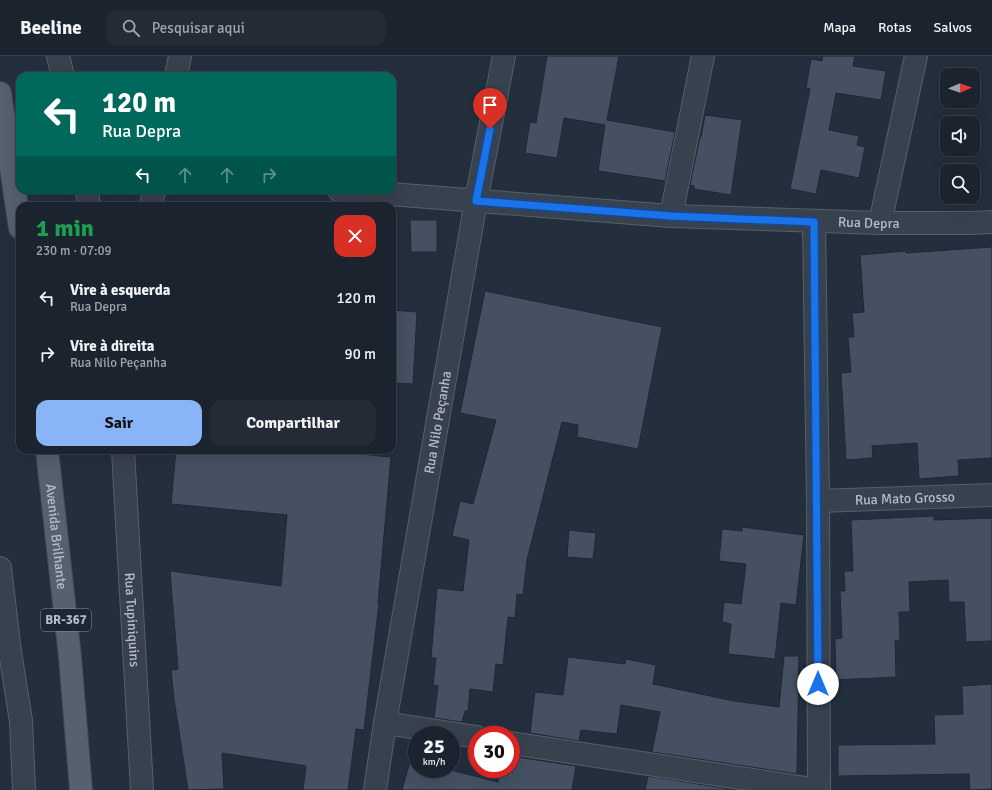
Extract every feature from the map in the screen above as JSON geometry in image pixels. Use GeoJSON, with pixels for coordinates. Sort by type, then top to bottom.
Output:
{"type":"FeatureCollection","features":[{"type":"Feature","properties":{"kind":"main road"},"geometry":{"type":"LineString","coordinates":[[0,93],[16,202]]}},
{"type":"Feature","properties":{"kind":"main road","name":"Avenida Brilhante"},"geometry":{"type":"LineString","coordinates":[[47,454],[70,657],[81,790]]}},
{"type":"Feature","properties":{"kind":"street"},"geometry":{"type":"LineString","coordinates":[[58,56],[62,72]]}},
{"type":"Feature","properties":{"kind":"street"},"geometry":{"type":"LineString","coordinates":[[177,72],[180,56]]}},
{"type":"Feature","properties":{"kind":"street","name":"Rua Nilo Peçanha"},"geometry":{"type":"LineString","coordinates":[[375,790],[385,723],[476,201],[504,56]]}},
{"type":"Feature","properties":{"kind":"street"},"geometry":{"type":"LineString","coordinates":[[671,216],[703,56]]}},
{"type":"Feature","properties":{"kind":"street"},"geometry":{"type":"LineString","coordinates":[[880,223],[916,56]]}},
{"type":"Feature","properties":{"kind":"street","name":"Rua Depra"},"geometry":{"type":"LineString","coordinates":[[389,194],[671,216],[814,222],[992,222]]}},
{"type":"Feature","properties":{"kind":"street"},"geometry":{"type":"LineString","coordinates":[[520,744],[819,790],[818,501],[814,222]]}},
{"type":"Feature","properties":{"kind":"street","name":"Rua Tupiniquins"},"geometry":{"type":"LineString","coordinates":[[123,454],[142,790]]}},
{"type":"Feature","properties":{"kind":"street","name":"Rua Mato Grosso"},"geometry":{"type":"LineString","coordinates":[[818,501],[992,496]]}},
{"type":"Feature","properties":{"kind":"street"},"geometry":{"type":"LineString","coordinates":[[0,568],[10,652],[21,721],[24,790]]}},
{"type":"Feature","properties":{"kind":"street"},"geometry":{"type":"LineString","coordinates":[[385,723],[468,736]]}},
{"type":"Feature","properties":{"kind":"building"},"geometry":{"type":"Polygon","coordinates":[[[547,56],[619,56],[607,120],[675,132],[665,181],[598,171],[605,125],[564,118],[557,158],[525,153],[530,122],[536,123],[547,56]]]}},
{"type":"Feature","properties":{"kind":"building"},"geometry":{"type":"Polygon","coordinates":[[[823,56],[855,56],[853,66],[886,71],[881,100],[836,93],[829,130],[859,136],[857,145],[865,147],[859,178],[821,170],[816,194],[790,189],[810,89],[806,88],[811,59],[822,61],[823,56]]]}},
{"type":"Feature","properties":{"kind":"building"},"geometry":{"type":"Polygon","coordinates":[[[705,115],[742,120],[731,195],[694,189],[694,186],[690,185],[705,115]]]}},
{"type":"Feature","properties":{"kind":"building"},"geometry":{"type":"Polygon","coordinates":[[[410,220],[437,220],[437,252],[411,252],[410,220]]]}},
{"type":"Feature","properties":{"kind":"building"},"geometry":{"type":"Polygon","coordinates":[[[992,247],[992,458],[958,460],[959,476],[919,479],[917,443],[872,446],[873,458],[846,460],[841,373],[851,372],[848,337],[854,337],[852,313],[864,312],[860,255],[906,251],[906,253],[992,247]]]}},
{"type":"Feature","properties":{"kind":"building"},"geometry":{"type":"Polygon","coordinates":[[[485,291],[662,327],[638,449],[577,437],[578,425],[562,422],[527,560],[523,595],[517,594],[515,618],[508,617],[503,665],[496,664],[493,692],[470,689],[468,711],[465,711],[462,722],[434,718],[438,686],[433,685],[436,658],[431,658],[437,588],[463,591],[469,540],[452,536],[460,501],[473,504],[496,420],[460,413],[485,291]]]}},
{"type":"Feature","properties":{"kind":"building"},"geometry":{"type":"Polygon","coordinates":[[[396,310],[417,312],[413,384],[396,383],[396,310]]]}},
{"type":"Feature","properties":{"kind":"building"},"geometry":{"type":"Polygon","coordinates":[[[176,454],[360,454],[391,457],[379,603],[364,730],[356,729],[348,790],[303,790],[306,766],[222,753],[224,789],[188,790],[171,670],[178,669],[170,571],[281,586],[287,515],[171,504],[176,454]]]}},
{"type":"Feature","properties":{"kind":"building"},"geometry":{"type":"Polygon","coordinates":[[[934,516],[934,520],[992,518],[992,641],[966,642],[964,602],[949,602],[948,580],[909,582],[910,612],[899,612],[900,640],[895,641],[896,677],[836,680],[835,639],[842,638],[840,591],[845,591],[844,571],[853,571],[851,520],[934,516]]]}},
{"type":"Feature","properties":{"kind":"building"},"geometry":{"type":"Polygon","coordinates":[[[742,527],[804,535],[796,605],[781,603],[775,659],[728,654],[731,624],[722,622],[724,602],[741,604],[746,564],[719,561],[722,529],[742,531],[742,527]]]}},
{"type":"Feature","properties":{"kind":"building"},"geometry":{"type":"Polygon","coordinates":[[[569,530],[596,533],[593,559],[567,557],[569,530]]]}},
{"type":"Feature","properties":{"kind":"building"},"geometry":{"type":"Polygon","coordinates":[[[784,656],[799,656],[797,774],[652,752],[660,712],[621,705],[617,734],[581,730],[579,741],[530,733],[535,692],[563,695],[568,657],[625,664],[626,659],[656,665],[653,684],[734,701],[779,707],[784,656]]]}},
{"type":"Feature","properties":{"kind":"building"},"geometry":{"type":"Polygon","coordinates":[[[992,684],[992,789],[970,790],[969,774],[838,776],[838,745],[935,744],[934,715],[963,714],[962,686],[992,684]]]}},
{"type":"Feature","properties":{"kind":"building"},"geometry":{"type":"Polygon","coordinates":[[[520,757],[576,766],[572,790],[402,790],[408,769],[408,778],[460,778],[460,772],[468,774],[468,778],[482,778],[498,782],[499,778],[520,778],[520,757]]]}},
{"type":"Feature","properties":{"kind":"building"},"geometry":{"type":"Polygon","coordinates":[[[648,776],[736,790],[645,790],[648,776]]]}},
{"type":"Feature","properties":{"kind":"route"},"geometry":{"type":"LineString","coordinates":[[490,129],[476,201],[671,216],[814,222],[818,501],[818,684]]}}]}
